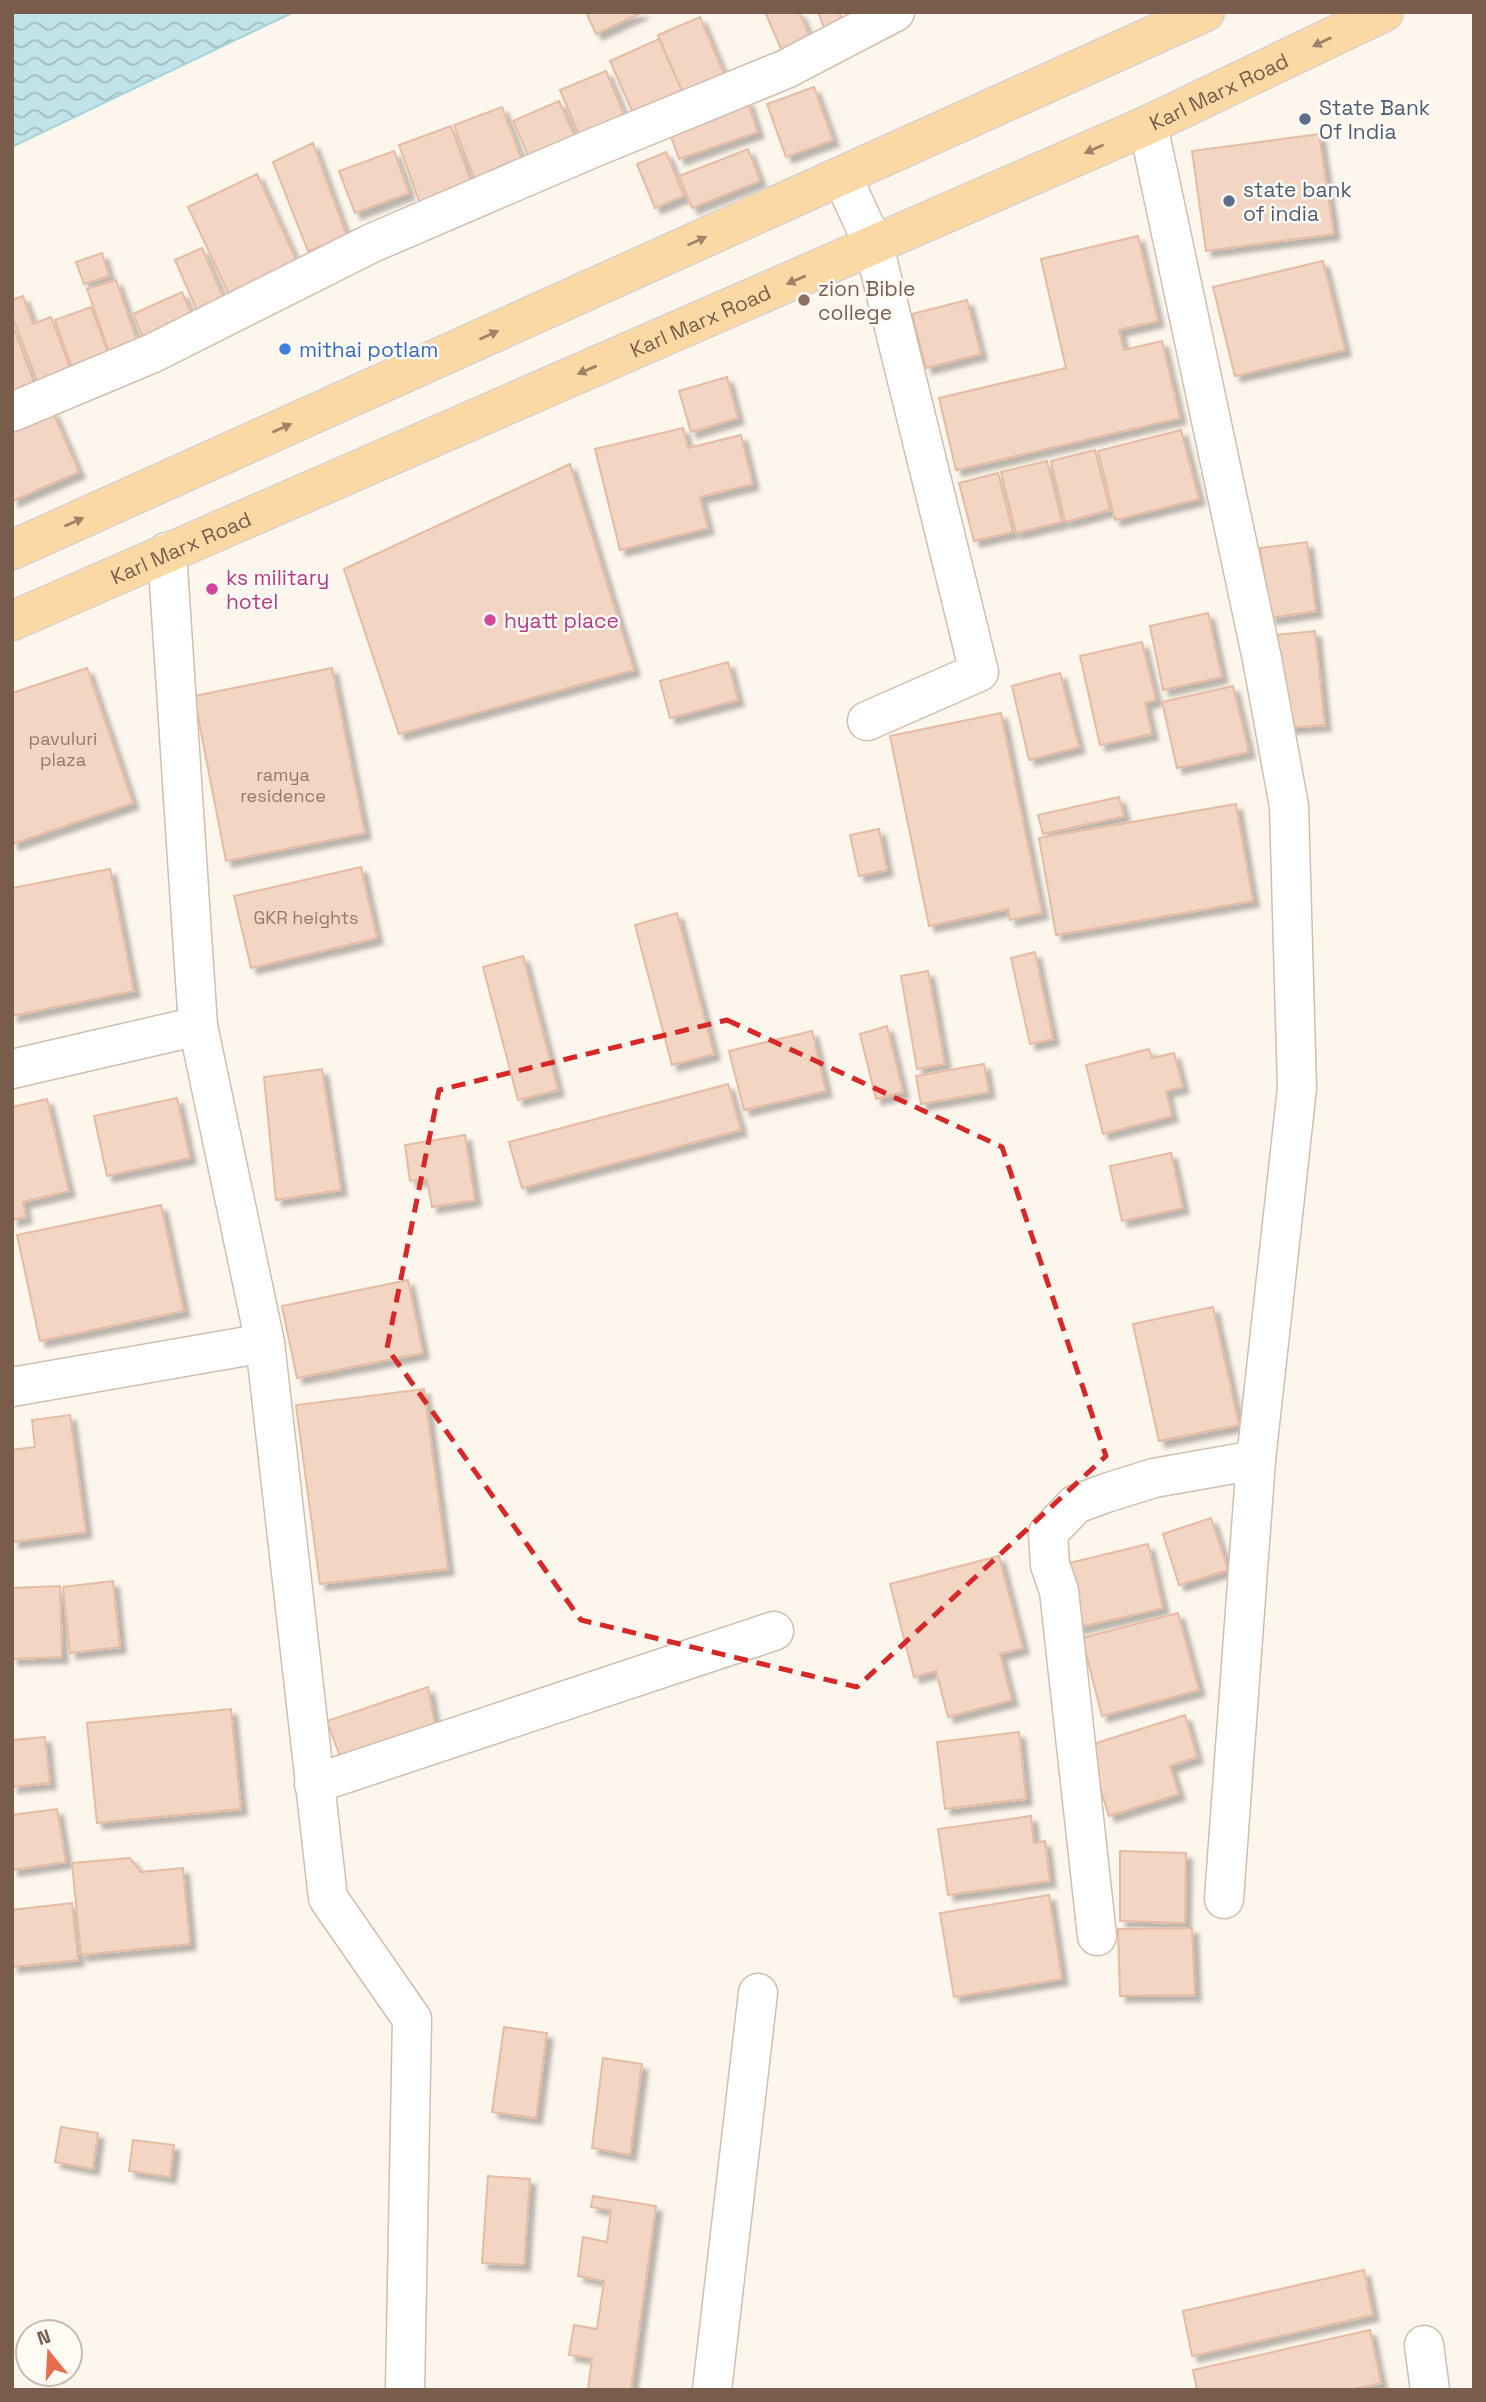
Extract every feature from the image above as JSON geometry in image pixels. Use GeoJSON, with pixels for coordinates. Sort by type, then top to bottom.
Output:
{"type":"FeatureCollection","features":[{"type":"Feature","properties":{"kind":"main road"},"geometry":{"type":"LineString","coordinates":[[12,550],[1205,12]]}},
{"type":"Feature","properties":{"kind":"main road","name":"Karl Marx Road"},"geometry":{"type":"LineString","coordinates":[[12,621],[1148,125],[1384,12]]}},
{"type":"Feature","properties":{"kind":"street"},"geometry":{"type":"LineString","coordinates":[[12,412],[153,353],[372,243],[786,69],[895,12]]}},
{"type":"Feature","properties":{"kind":"street"},"geometry":{"type":"LineString","coordinates":[[1148,125],[1259,645],[1289,806],[1297,1088],[1256,1460],[1224,1899]]}},
{"type":"Feature","properties":{"kind":"street"},"geometry":{"type":"LineString","coordinates":[[842,176],[874,246],[979,672],[867,721]]}},
{"type":"Feature","properties":{"kind":"street"},"geometry":{"type":"LineString","coordinates":[[167,552],[198,1026],[265,1343],[328,1898],[412,2019],[405,2390]]}},
{"type":"Feature","properties":{"kind":"street"},"geometry":{"type":"LineString","coordinates":[[12,1069],[198,1026]]}},
{"type":"Feature","properties":{"kind":"street"},"geometry":{"type":"LineString","coordinates":[[12,1387],[265,1343]]}},
{"type":"Feature","properties":{"kind":"street"},"geometry":{"type":"LineString","coordinates":[[1097,1936],[1059,1591],[1050,1564],[1048,1533],[1076,1504],[1106,1493],[1154,1478],[1256,1460]]}},
{"type":"Feature","properties":{"kind":"street"},"geometry":{"type":"LineString","coordinates":[[314,1784],[774,1631]]}},
{"type":"Feature","properties":{"kind":"street"},"geometry":{"type":"LineString","coordinates":[[712,2390],[758,1993]]}},
{"type":"Feature","properties":{"kind":"street"},"geometry":{"type":"LineString","coordinates":[[1424,2345],[1430,2390]]}},
{"type":"Feature","properties":{"kind":"highlighted area"},"geometry":{"type":"Polygon","coordinates":[[[727,1020],[1002,1147],[1106,1456],[857,1687],[581,1620],[387,1348],[439,1090],[727,1020]]]}},
{"type":"Feature","properties":{"kind":"water"},"geometry":{"type":"Polygon","coordinates":[[[12,12],[294,12],[12,147],[12,12]]]}},
{"type":"Feature","properties":{"kind":"building"},"geometry":{"type":"Polygon","coordinates":[[[586,12],[643,12],[596,34],[586,12]]]}},
{"type":"Feature","properties":{"kind":"building"},"geometry":{"type":"Polygon","coordinates":[[[765,12],[799,12],[814,46],[785,58],[765,12]]]}},
{"type":"Feature","properties":{"kind":"building"},"geometry":{"type":"Polygon","coordinates":[[[818,12],[839,12],[845,27],[827,35],[818,12]]]}},
{"type":"Feature","properties":{"kind":"building"},"geometry":{"type":"Polygon","coordinates":[[[700,17],[729,86],[687,104],[658,35],[700,17]]]}},
{"type":"Feature","properties":{"kind":"building"},"geometry":{"type":"Polygon","coordinates":[[[659,39],[682,91],[633,113],[610,61],[659,39]]]}},
{"type":"Feature","properties":{"kind":"building"},"geometry":{"type":"Polygon","coordinates":[[[606,71],[625,117],[580,137],[560,90],[606,71]]]}},
{"type":"Feature","properties":{"kind":"building"},"geometry":{"type":"Polygon","coordinates":[[[814,87],[833,140],[786,157],[767,104],[814,87]]]}},
{"type":"Feature","properties":{"kind":"building"},"geometry":{"type":"Polygon","coordinates":[[[747,100],[758,132],[679,159],[668,128],[747,100]]]}},
{"type":"Feature","properties":{"kind":"building"},"geometry":{"type":"Polygon","coordinates":[[[559,101],[579,146],[533,166],[513,121],[559,101]]]}},
{"type":"Feature","properties":{"kind":"building"},"geometry":{"type":"Polygon","coordinates":[[[502,107],[521,158],[498,167],[503,179],[478,189],[454,125],[502,107]]]}},
{"type":"Feature","properties":{"kind":"building"},"geometry":{"type":"Polygon","coordinates":[[[451,126],[474,190],[422,209],[399,145],[451,126]]]}},
{"type":"Feature","properties":{"kind":"building"},"geometry":{"type":"Polygon","coordinates":[[[1319,134],[1334,234],[1206,251],[1192,151],[1319,134]]]}},
{"type":"Feature","properties":{"kind":"building"},"geometry":{"type":"Polygon","coordinates":[[[313,143],[347,237],[308,251],[273,162],[313,143]]]}},
{"type":"Feature","properties":{"kind":"building"},"geometry":{"type":"Polygon","coordinates":[[[748,149],[760,181],[692,208],[679,176],[748,149]]]}},
{"type":"Feature","properties":{"kind":"building"},"geometry":{"type":"Polygon","coordinates":[[[394,151],[409,193],[355,213],[339,171],[394,151]]]}},
{"type":"Feature","properties":{"kind":"building"},"geometry":{"type":"Polygon","coordinates":[[[666,152],[684,196],[655,208],[637,164],[666,152]]]}},
{"type":"Feature","properties":{"kind":"building"},"geometry":{"type":"Polygon","coordinates":[[[257,174],[297,262],[229,294],[188,207],[257,174]]]}},
{"type":"Feature","properties":{"kind":"building"},"geometry":{"type":"Polygon","coordinates":[[[1138,236],[1158,321],[1119,330],[1124,350],[1162,341],[1180,418],[956,470],[939,398],[1066,368],[1041,259],[1138,236]]]}},
{"type":"Feature","properties":{"kind":"building"},"geometry":{"type":"Polygon","coordinates":[[[202,248],[226,304],[199,315],[175,260],[202,248]]]}},
{"type":"Feature","properties":{"kind":"building"},"geometry":{"type":"Polygon","coordinates":[[[102,253],[109,276],[84,284],[76,262],[102,253]]]}},
{"type":"Feature","properties":{"kind":"building"},"geometry":{"type":"Polygon","coordinates":[[[1323,261],[1345,350],[1235,376],[1213,287],[1323,261]]]}},
{"type":"Feature","properties":{"kind":"building"},"geometry":{"type":"Polygon","coordinates":[[[116,280],[139,347],[111,357],[87,289],[116,280]]]}},
{"type":"Feature","properties":{"kind":"building"},"geometry":{"type":"Polygon","coordinates":[[[182,292],[193,318],[144,340],[133,314],[182,292]]]}},
{"type":"Feature","properties":{"kind":"building"},"geometry":{"type":"Polygon","coordinates":[[[23,296],[33,324],[51,317],[73,375],[40,388],[12,316],[12,300],[23,296]]]}},
{"type":"Feature","properties":{"kind":"building"},"geometry":{"type":"Polygon","coordinates":[[[967,300],[981,354],[926,368],[912,314],[967,300]]]}},
{"type":"Feature","properties":{"kind":"building"},"geometry":{"type":"Polygon","coordinates":[[[91,307],[109,355],[72,368],[55,320],[91,307]]]}},
{"type":"Feature","properties":{"kind":"building"},"geometry":{"type":"Polygon","coordinates":[[[12,323],[35,386],[12,394],[12,323]]]}},
{"type":"Feature","properties":{"kind":"building"},"geometry":{"type":"Polygon","coordinates":[[[727,377],[738,418],[691,432],[679,391],[727,377]]]}},
{"type":"Feature","properties":{"kind":"building"},"geometry":{"type":"Polygon","coordinates":[[[52,410],[79,472],[12,501],[12,427],[52,410]]]}},
{"type":"Feature","properties":{"kind":"building"},"geometry":{"type":"Polygon","coordinates":[[[683,428],[688,448],[741,435],[753,484],[700,497],[708,528],[620,550],[595,449],[683,428]]]}},
{"type":"Feature","properties":{"kind":"building"},"geometry":{"type":"Polygon","coordinates":[[[1181,430],[1199,499],[1115,520],[1098,451],[1181,430]]]}},
{"type":"Feature","properties":{"kind":"building"},"geometry":{"type":"Polygon","coordinates":[[[1095,450],[1110,510],[1065,522],[1051,461],[1095,450]]]}},
{"type":"Feature","properties":{"kind":"building"},"geometry":{"type":"Polygon","coordinates":[[[1047,461],[1062,522],[1016,533],[1001,472],[1047,461]]]}},
{"type":"Feature","properties":{"kind":"building","name":"hyatt place"},"geometry":{"type":"Polygon","coordinates":[[[570,464],[634,670],[399,734],[344,569],[570,464]]]}},
{"type":"Feature","properties":{"kind":"building"},"geometry":{"type":"Polygon","coordinates":[[[998,473],[1013,532],[974,541],[959,483],[998,473]]]}},
{"type":"Feature","properties":{"kind":"building"},"geometry":{"type":"Polygon","coordinates":[[[1307,542],[1316,611],[1270,618],[1260,548],[1307,542]]]}},
{"type":"Feature","properties":{"kind":"building"},"geometry":{"type":"Polygon","coordinates":[[[1208,613],[1222,677],[1163,690],[1150,626],[1208,613]]]}},
{"type":"Feature","properties":{"kind":"building"},"geometry":{"type":"Polygon","coordinates":[[[1315,631],[1325,725],[1285,728],[1276,635],[1315,631]]]}},
{"type":"Feature","properties":{"kind":"building"},"geometry":{"type":"Polygon","coordinates":[[[1142,642],[1156,700],[1145,703],[1152,734],[1100,745],[1080,656],[1142,642]]]}},
{"type":"Feature","properties":{"kind":"building"},"geometry":{"type":"Polygon","coordinates":[[[728,662],[738,700],[670,718],[660,681],[728,662]]]}},
{"type":"Feature","properties":{"kind":"building"},"geometry":{"type":"Polygon","coordinates":[[[87,668],[133,803],[12,844],[12,693],[87,668]]]}},
{"type":"Feature","properties":{"kind":"building"},"geometry":{"type":"Polygon","coordinates":[[[332,668],[365,833],[226,861],[194,696],[332,668]]]}},
{"type":"Feature","properties":{"kind":"building"},"geometry":{"type":"Polygon","coordinates":[[[1060,673],[1079,747],[1029,760],[1012,686],[1060,673]]]}},
{"type":"Feature","properties":{"kind":"building"},"geometry":{"type":"Polygon","coordinates":[[[1233,686],[1249,752],[1177,768],[1162,702],[1233,686]]]}},
{"type":"Feature","properties":{"kind":"building"},"geometry":{"type":"Polygon","coordinates":[[[1001,713],[1042,913],[1010,920],[1008,909],[929,926],[890,736],[1001,713]]]}},
{"type":"Feature","properties":{"kind":"building"},"geometry":{"type":"Polygon","coordinates":[[[1119,797],[1124,816],[1043,834],[1038,815],[1119,797]]]}},
{"type":"Feature","properties":{"kind":"building"},"geometry":{"type":"Polygon","coordinates":[[[1236,804],[1253,901],[1056,935],[1039,838],[1236,804]]]}},
{"type":"Feature","properties":{"kind":"building"},"geometry":{"type":"Polygon","coordinates":[[[879,829],[887,870],[859,876],[850,835],[879,829]]]}},
{"type":"Feature","properties":{"kind":"building"},"geometry":{"type":"Polygon","coordinates":[[[361,867],[377,938],[251,968],[234,896],[361,867]]]}},
{"type":"Feature","properties":{"kind":"building"},"geometry":{"type":"Polygon","coordinates":[[[110,869],[134,991],[12,1016],[12,888],[110,869]]]}},
{"type":"Feature","properties":{"kind":"building"},"geometry":{"type":"Polygon","coordinates":[[[677,913],[714,1054],[672,1065],[635,925],[677,913]]]}},
{"type":"Feature","properties":{"kind":"building"},"geometry":{"type":"Polygon","coordinates":[[[1035,952],[1053,1039],[1030,1044],[1011,958],[1035,952]]]}},
{"type":"Feature","properties":{"kind":"building"},"geometry":{"type":"Polygon","coordinates":[[[523,956],[558,1090],[518,1100],[483,967],[523,956]]]}},
{"type":"Feature","properties":{"kind":"building"},"geometry":{"type":"Polygon","coordinates":[[[928,971],[945,1064],[917,1069],[901,976],[928,971]]]}},
{"type":"Feature","properties":{"kind":"building"},"geometry":{"type":"Polygon","coordinates":[[[887,1026],[903,1092],[876,1099],[860,1034],[887,1026]]]}},
{"type":"Feature","properties":{"kind":"building"},"geometry":{"type":"Polygon","coordinates":[[[812,1031],[826,1091],[744,1110],[729,1051],[812,1031]]]}},
{"type":"Feature","properties":{"kind":"building"},"geometry":{"type":"Polygon","coordinates":[[[1149,1049],[1152,1058],[1174,1053],[1183,1087],[1166,1091],[1172,1116],[1103,1134],[1086,1065],[1149,1049]]]}},
{"type":"Feature","properties":{"kind":"building"},"geometry":{"type":"Polygon","coordinates":[[[984,1064],[989,1092],[921,1104],[916,1076],[984,1064]]]}},
{"type":"Feature","properties":{"kind":"building"},"geometry":{"type":"Polygon","coordinates":[[[322,1069],[341,1190],[276,1200],[264,1077],[322,1069]]]}},
{"type":"Feature","properties":{"kind":"building"},"geometry":{"type":"Polygon","coordinates":[[[728,1084],[741,1130],[522,1188],[509,1142],[728,1084]]]}},
{"type":"Feature","properties":{"kind":"building"},"geometry":{"type":"Polygon","coordinates":[[[177,1098],[190,1158],[107,1176],[94,1116],[177,1098]]]}},
{"type":"Feature","properties":{"kind":"building"},"geometry":{"type":"Polygon","coordinates":[[[47,1099],[69,1191],[23,1202],[26,1217],[12,1220],[12,1107],[47,1099]]]}},
{"type":"Feature","properties":{"kind":"building"},"geometry":{"type":"Polygon","coordinates":[[[465,1135],[475,1200],[432,1207],[427,1179],[410,1181],[405,1145],[465,1135]]]}},
{"type":"Feature","properties":{"kind":"building"},"geometry":{"type":"Polygon","coordinates":[[[1171,1153],[1183,1208],[1122,1221],[1110,1166],[1171,1153]]]}},
{"type":"Feature","properties":{"kind":"building"},"geometry":{"type":"Polygon","coordinates":[[[161,1205],[184,1311],[40,1341],[17,1235],[161,1205]]]}},
{"type":"Feature","properties":{"kind":"building"},"geometry":{"type":"Polygon","coordinates":[[[408,1280],[423,1353],[297,1378],[282,1306],[408,1280]]]}},
{"type":"Feature","properties":{"kind":"building"},"geometry":{"type":"Polygon","coordinates":[[[1213,1307],[1239,1425],[1159,1441],[1133,1324],[1213,1307]]]}},
{"type":"Feature","properties":{"kind":"building"},"geometry":{"type":"Polygon","coordinates":[[[424,1389],[448,1569],[320,1584],[296,1405],[424,1389]]]}},
{"type":"Feature","properties":{"kind":"building"},"geometry":{"type":"Polygon","coordinates":[[[70,1415],[86,1532],[13,1542],[12,1450],[35,1447],[32,1420],[70,1415]]]}},
{"type":"Feature","properties":{"kind":"building"},"geometry":{"type":"Polygon","coordinates":[[[1211,1518],[1228,1570],[1179,1585],[1163,1534],[1211,1518]]]}},
{"type":"Feature","properties":{"kind":"building"},"geometry":{"type":"Polygon","coordinates":[[[1148,1544],[1163,1608],[1076,1628],[1061,1565],[1148,1544]]]}},
{"type":"Feature","properties":{"kind":"building"},"geometry":{"type":"Polygon","coordinates":[[[999,1556],[1023,1648],[1000,1654],[1012,1700],[948,1717],[936,1671],[914,1677],[890,1584],[999,1556]]]}},
{"type":"Feature","properties":{"kind":"building"},"geometry":{"type":"Polygon","coordinates":[[[113,1581],[120,1647],[70,1653],[63,1587],[113,1581]]]}},
{"type":"Feature","properties":{"kind":"building"},"geometry":{"type":"Polygon","coordinates":[[[60,1586],[62,1657],[12,1659],[12,1588],[60,1586]]]}},
{"type":"Feature","properties":{"kind":"building"},"geometry":{"type":"Polygon","coordinates":[[[1178,1613],[1199,1690],[1102,1716],[1082,1638],[1178,1613]]]}},
{"type":"Feature","properties":{"kind":"building"},"geometry":{"type":"Polygon","coordinates":[[[428,1687],[436,1731],[340,1756],[327,1721],[428,1687]]]}},
{"type":"Feature","properties":{"kind":"building"},"geometry":{"type":"Polygon","coordinates":[[[231,1709],[241,1809],[97,1823],[87,1723],[231,1709]]]}},
{"type":"Feature","properties":{"kind":"building"},"geometry":{"type":"Polygon","coordinates":[[[1185,1715],[1197,1757],[1170,1766],[1179,1794],[1109,1816],[1087,1746],[1185,1715]]]}},
{"type":"Feature","properties":{"kind":"building"},"geometry":{"type":"Polygon","coordinates":[[[1019,1732],[1026,1799],[945,1809],[937,1742],[1019,1732]]]}},
{"type":"Feature","properties":{"kind":"building"},"geometry":{"type":"Polygon","coordinates":[[[45,1737],[50,1783],[12,1787],[12,1740],[45,1737]]]}},
{"type":"Feature","properties":{"kind":"building"},"geometry":{"type":"Polygon","coordinates":[[[57,1809],[66,1862],[12,1870],[12,1815],[57,1809]]]}},
{"type":"Feature","properties":{"kind":"building"},"geometry":{"type":"Polygon","coordinates":[[[1031,1816],[1034,1843],[1045,1841],[1050,1881],[948,1895],[938,1829],[1031,1816]]]}},
{"type":"Feature","properties":{"kind":"building"},"geometry":{"type":"Polygon","coordinates":[[[1120,1851],[1186,1853],[1185,1923],[1120,1921],[1120,1851]]]}},
{"type":"Feature","properties":{"kind":"building"},"geometry":{"type":"Polygon","coordinates":[[[130,1858],[141,1872],[183,1868],[190,1944],[81,1955],[72,1863],[130,1858]]]}},
{"type":"Feature","properties":{"kind":"building"},"geometry":{"type":"Polygon","coordinates":[[[1049,1895],[1062,1979],[954,1997],[940,1913],[1049,1895]]]}},
{"type":"Feature","properties":{"kind":"building"},"geometry":{"type":"Polygon","coordinates":[[[72,1903],[78,1960],[12,1967],[12,1910],[72,1903]]]}},
{"type":"Feature","properties":{"kind":"building"},"geometry":{"type":"Polygon","coordinates":[[[1192,1928],[1195,1995],[1120,1996],[1118,1929],[1192,1928]]]}},
{"type":"Feature","properties":{"kind":"building"},"geometry":{"type":"Polygon","coordinates":[[[504,2027],[547,2033],[536,2118],[492,2112],[504,2027]]]}},
{"type":"Feature","properties":{"kind":"building"},"geometry":{"type":"Polygon","coordinates":[[[603,2058],[642,2064],[630,2155],[592,2148],[603,2058]]]}},
{"type":"Feature","properties":{"kind":"building"},"geometry":{"type":"Polygon","coordinates":[[[61,2127],[98,2133],[93,2169],[55,2162],[61,2127]]]}},
{"type":"Feature","properties":{"kind":"building"},"geometry":{"type":"Polygon","coordinates":[[[133,2140],[174,2145],[170,2177],[129,2171],[133,2140]]]}},
{"type":"Feature","properties":{"kind":"building"},"geometry":{"type":"Polygon","coordinates":[[[488,2176],[530,2179],[524,2265],[482,2263],[488,2176]]]}},
{"type":"Feature","properties":{"kind":"building"},"geometry":{"type":"Polygon","coordinates":[[[593,2196],[656,2206],[631,2390],[588,2390],[592,2358],[569,2355],[574,2325],[597,2329],[604,2281],[578,2276],[583,2237],[607,2242],[611,2210],[591,2207],[593,2196]]]}},
{"type":"Feature","properties":{"kind":"building"},"geometry":{"type":"Polygon","coordinates":[[[1364,2270],[1373,2315],[1192,2356],[1183,2311],[1364,2270]]]}},
{"type":"Feature","properties":{"kind":"building"},"geometry":{"type":"Polygon","coordinates":[[[1370,2330],[1381,2383],[1350,2390],[1197,2390],[1193,2370],[1370,2330]]]}},
{"type":"Feature","properties":{"kind":"place","name":"State Bank Of India"},"geometry":{"type":"Point","coordinates":[1305,119]}},
{"type":"Feature","properties":{"kind":"place","name":"state bank of india"},"geometry":{"type":"Point","coordinates":[1229,201]}},
{"type":"Feature","properties":{"kind":"place","name":"zion Bible college"},"geometry":{"type":"Point","coordinates":[804,300]}},
{"type":"Feature","properties":{"kind":"place","name":"mithai potlam"},"geometry":{"type":"Point","coordinates":[285,349]}},
{"type":"Feature","properties":{"kind":"place","name":"ks military hotel"},"geometry":{"type":"Point","coordinates":[212,589]}},
{"type":"Feature","properties":{"kind":"place","name":"hyatt place"},"geometry":{"type":"Point","coordinates":[490,620]}}]}
